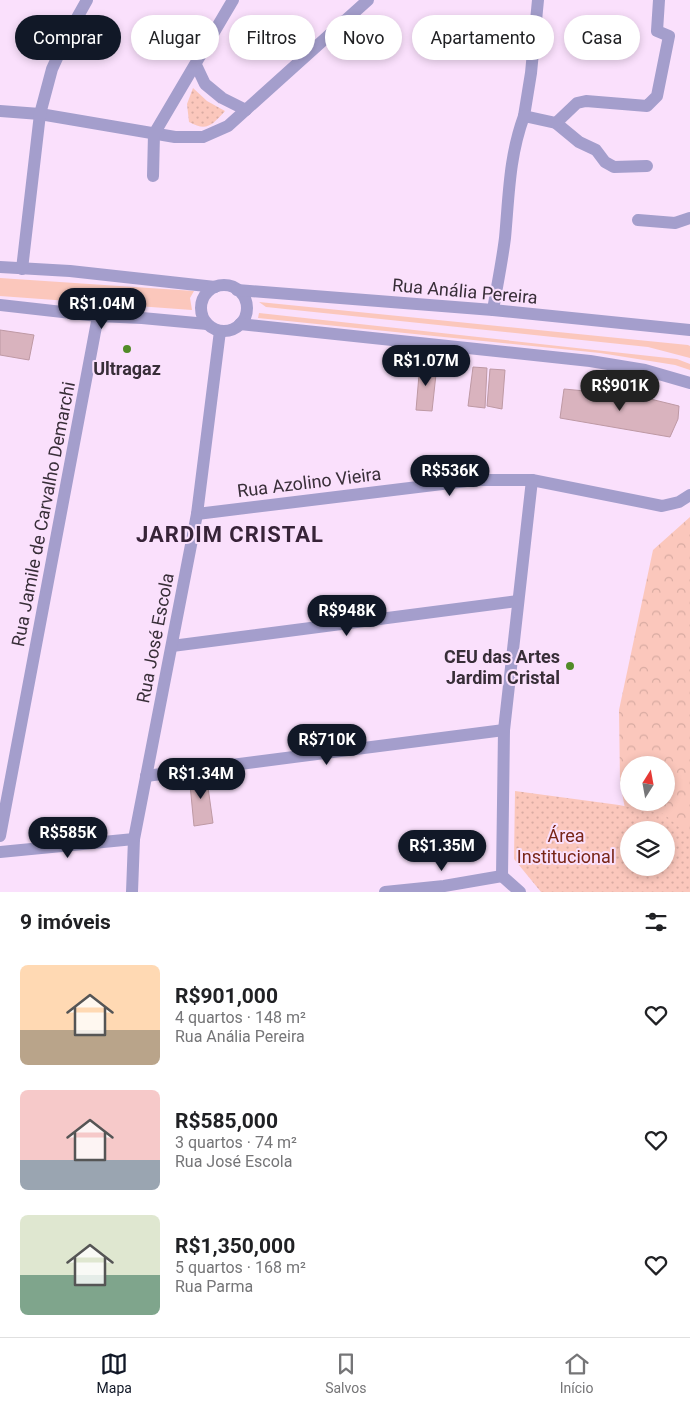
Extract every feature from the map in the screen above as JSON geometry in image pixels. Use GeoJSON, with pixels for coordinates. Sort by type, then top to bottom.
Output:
{"type":"FeatureCollection","features":[{"type":"Feature","properties":{"kind":"street"},"geometry":{"type":"LineString","coordinates":[[22,269],[40,114],[52,69],[68,34],[87,0]]}},
{"type":"Feature","properties":{"kind":"street"},"geometry":{"type":"LineString","coordinates":[[153,176],[154,134],[196,66],[233,0]]}},
{"type":"Feature","properties":{"kind":"street"},"geometry":{"type":"LineString","coordinates":[[0,111],[40,114],[175,137],[202,137],[228,126],[368,0]]}},
{"type":"Feature","properties":{"kind":"street"},"geometry":{"type":"LineString","coordinates":[[493,310],[505,240],[512,160],[516,138],[524,116],[531,73],[538,0]]}},
{"type":"Feature","properties":{"kind":"street"},"geometry":{"type":"LineString","coordinates":[[556,123],[577,103],[586,101],[647,106],[652,103],[657,96],[669,36],[657,31],[659,0]]}},
{"type":"Feature","properties":{"kind":"street"},"geometry":{"type":"LineString","coordinates":[[196,66],[205,84],[222,98],[246,110]]}},
{"type":"Feature","properties":{"kind":"street"},"geometry":{"type":"LineString","coordinates":[[524,116],[556,123],[580,142],[596,150],[604,162],[614,167],[647,166]]}},
{"type":"Feature","properties":{"kind":"street"},"geometry":{"type":"LineString","coordinates":[[638,220],[675,223],[690,218]]}},
{"type":"Feature","properties":{"kind":"street"},"geometry":{"type":"LineString","coordinates":[[0,267],[70,271],[215,287],[230,286],[243,295],[246,302],[246,310],[240,324],[234,328],[220,331],[212,328],[202,318],[201,303],[204,296],[215,287]]}},
{"type":"Feature","properties":{"kind":"street","name":"Rua Anália Pereira"},"geometry":{"type":"LineString","coordinates":[[237,290],[493,310],[690,330]]}},
{"type":"Feature","properties":{"kind":"street"},"geometry":{"type":"LineString","coordinates":[[0,305],[98,316],[207,324]]}},
{"type":"Feature","properties":{"kind":"street","name":"Rua Jamile de Carvalho Demarchi"},"geometry":{"type":"LineString","coordinates":[[0,836],[98,316]]}},
{"type":"Feature","properties":{"kind":"street"},"geometry":{"type":"LineString","coordinates":[[240,324],[590,361],[645,370],[690,383]]}},
{"type":"Feature","properties":{"kind":"street","name":"Rua José Escola"},"geometry":{"type":"LineString","coordinates":[[132,892],[134,839],[197,514],[220,331]]}},
{"type":"Feature","properties":{"kind":"street","name":"Rua Azolino Vieira"},"geometry":{"type":"LineString","coordinates":[[197,514],[475,480],[532,480],[662,506],[679,502],[690,495]]}},
{"type":"Feature","properties":{"kind":"street"},"geometry":{"type":"LineString","coordinates":[[520,892],[502,876],[504,730],[532,480]]}},
{"type":"Feature","properties":{"kind":"street"},"geometry":{"type":"LineString","coordinates":[[172,646],[518,600]]}},
{"type":"Feature","properties":{"kind":"street"},"geometry":{"type":"LineString","coordinates":[[146,776],[504,730]]}},
{"type":"Feature","properties":{"kind":"street"},"geometry":{"type":"LineString","coordinates":[[0,852],[134,839]]}},
{"type":"Feature","properties":{"kind":"street"},"geometry":{"type":"LineString","coordinates":[[385,892],[444,886],[502,876]]}},
{"type":"Feature","properties":{"kind":"green space"},"geometry":{"type":"Polygon","coordinates":[[[193,88],[207,101],[225,111],[213,123],[205,127],[189,122],[187,104],[193,88]]]}},
{"type":"Feature","properties":{"kind":"green space"},"geometry":{"type":"Polygon","coordinates":[[[0,278],[194,291],[190,298],[192,310],[0,296],[0,278]]]}},
{"type":"Feature","properties":{"kind":"green space"},"geometry":{"type":"Polygon","coordinates":[[[259,302],[688,345],[690,346],[690,358],[648,347],[266,307],[259,302]]]}},
{"type":"Feature","properties":{"kind":"green space"},"geometry":{"type":"Polygon","coordinates":[[[259,313],[677,359],[690,364],[690,370],[675,365],[600,353],[258,318],[259,313]]]}},
{"type":"Feature","properties":{"kind":"green space"},"geometry":{"type":"Polygon","coordinates":[[[690,517],[690,892],[674,876],[675,821],[627,821],[625,811],[675,811],[675,756],[620,756],[620,782],[619,710],[653,550],[690,517]]]}},
{"type":"Feature","properties":{"kind":"green space","name":"Área Institucional"},"geometry":{"type":"Polygon","coordinates":[[[515,791],[619,805],[620,811],[649,811],[664,814],[672,821],[620,821],[620,876],[675,876],[675,824],[690,837],[690,892],[541,892],[514,859],[515,791]]]}},
{"type":"Feature","properties":{"kind":"building"},"geometry":{"type":"Polygon","coordinates":[[[0,330],[34,335],[29,360],[0,355],[0,330]]]}},
{"type":"Feature","properties":{"kind":"building"},"geometry":{"type":"Polygon","coordinates":[[[420,363],[437,365],[432,411],[416,410],[420,363]]]}},
{"type":"Feature","properties":{"kind":"building"},"geometry":{"type":"Polygon","coordinates":[[[473,367],[487,368],[485,408],[468,406],[473,367]]]}},
{"type":"Feature","properties":{"kind":"building"},"geometry":{"type":"Polygon","coordinates":[[[490,369],[505,370],[502,409],[487,406],[490,369]]]}},
{"type":"Feature","properties":{"kind":"building"},"geometry":{"type":"Polygon","coordinates":[[[564,389],[638,396],[679,406],[678,419],[670,437],[560,418],[564,389]]]}},
{"type":"Feature","properties":{"kind":"building"},"geometry":{"type":"Polygon","coordinates":[[[206,773],[213,823],[194,826],[189,774],[206,773]]]}},
{"type":"Feature","properties":{"kind":"place","name":"Ultragaz"},"geometry":{"type":"Point","coordinates":[127,349]}},
{"type":"Feature","properties":{"kind":"place","name":"CEU das Artes Jardim Cristal"},"geometry":{"type":"Point","coordinates":[570,666]}},
{"type":"Feature","properties":{"kind":"district","name":"JARDIM CRISTAL"},"geometry":{"type":"Point","coordinates":[230,534]}}]}
